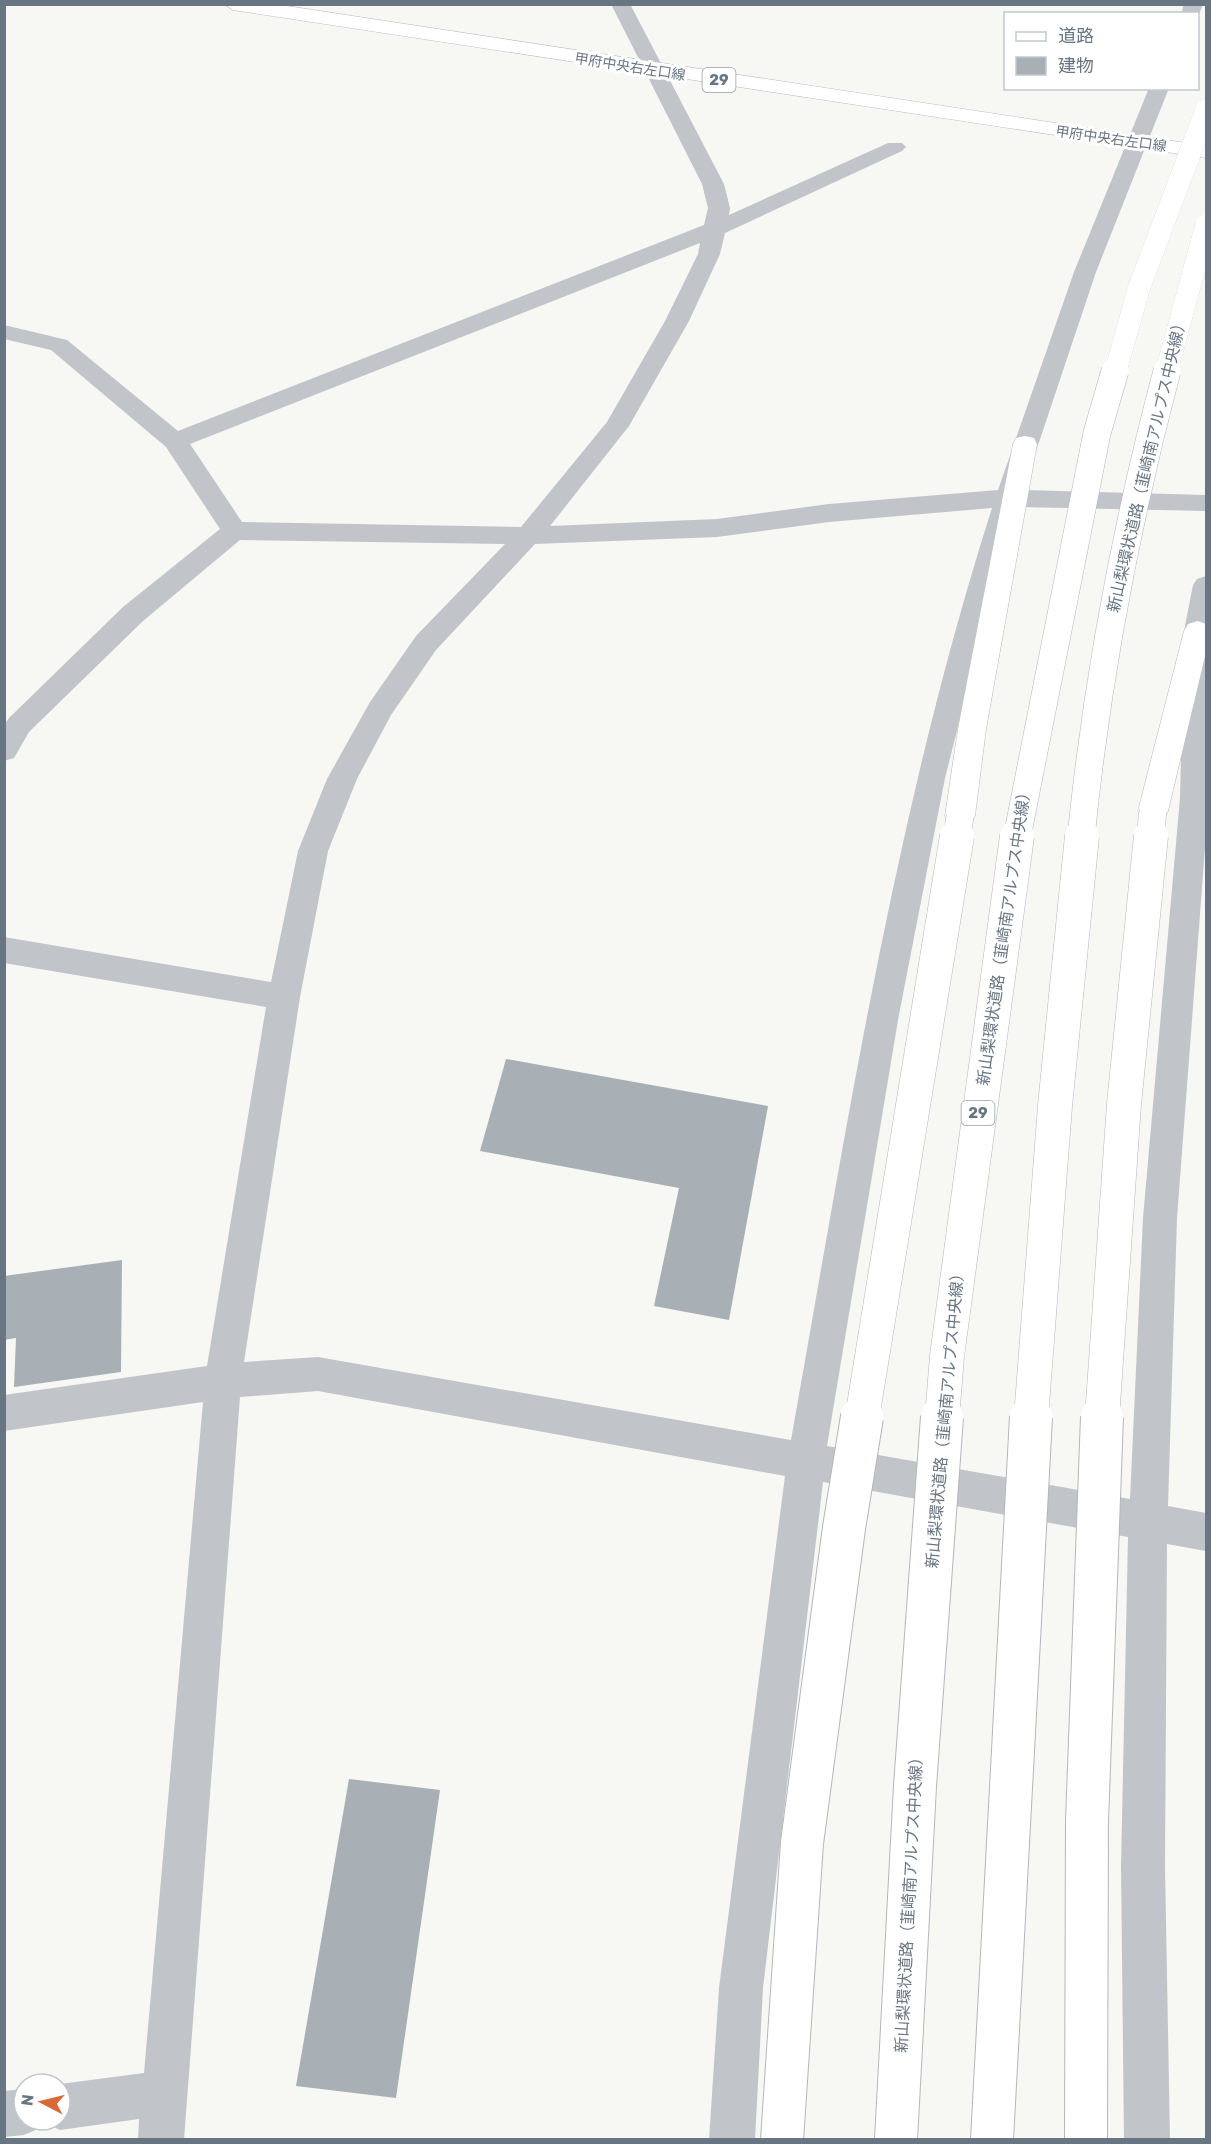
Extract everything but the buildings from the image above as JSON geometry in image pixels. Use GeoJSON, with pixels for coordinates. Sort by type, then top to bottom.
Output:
{"type":"FeatureCollection","features":[{"type":"Feature","properties":{"kind":"main road","name":"甲府中央右左口線"},"geometry":{"type":"LineString","coordinates":[[232,4],[1206,153]]}},
{"type":"Feature","properties":{"kind":"main road","name":"新山梨環状道路（韮崎南アルプス中央線）"},"geometry":{"type":"LineString","coordinates":[[896,2139],[916,1774],[947,1356],[1018,827],[1097,433],[1139,288],[1206,111]]}},
{"type":"Feature","properties":{"kind":"main road","name":"新山梨環状道路（韮崎南アルプス中央線）"},"geometry":{"type":"LineString","coordinates":[[992,2139],[1034,1360],[1049,1154],[1083,830],[1099,687],[1118,584],[1150,438],[1206,226]]}},
{"type":"Feature","properties":{"kind":"main road"},"geometry":{"type":"LineString","coordinates":[[782,2139],[802,1843],[842,1540],[960,816],[972,729],[1011,498],[1025,444]]}},
{"type":"Feature","properties":{"kind":"main road"},"geometry":{"type":"LineString","coordinates":[[1086,2139],[1086,1821],[1104,1376],[1124,1104],[1154,811],[1198,631]]}},
{"type":"Feature","properties":{"kind":"street"},"geometry":{"type":"LineString","coordinates":[[161,2139],[163,2092],[223,1381],[284,997],[313,851],[342,779],[380,709],[426,643],[528,536],[617,426],[677,321],[709,254],[715,229],[719,208],[712,184],[620,4]]}},
{"type":"Feature","properties":{"kind":"street"},"geometry":{"type":"LineString","coordinates":[[1025,444],[1085,272],[1158,90]]}},
{"type":"Feature","properties":{"kind":"street"},"geometry":{"type":"LineString","coordinates":[[175,441],[715,229],[895,147]]}},
{"type":"Feature","properties":{"kind":"street"},"geometry":{"type":"LineString","coordinates":[[4,332],[59,345],[175,441],[234,531]]}},
{"type":"Feature","properties":{"kind":"street"},"geometry":{"type":"LineString","coordinates":[[732,2139],[741,1988],[806,1461],[880,1031],[930,778],[981,584],[1011,498]]}},
{"type":"Feature","properties":{"kind":"street"},"geometry":{"type":"LineString","coordinates":[[4,750],[19,725],[124,622],[234,531],[528,536],[717,528],[829,513],[1011,498],[1206,503]]}},
{"type":"Feature","properties":{"kind":"street"},"geometry":{"type":"LineString","coordinates":[[1147,2139],[1143,1866],[1148,1522],[1160,1218],[1177,991],[1195,798],[1198,631],[1206,585]]}},
{"type":"Feature","properties":{"kind":"street"},"geometry":{"type":"LineString","coordinates":[[4,950],[284,997]]}},
{"type":"Feature","properties":{"kind":"street"},"geometry":{"type":"LineString","coordinates":[[4,1413],[223,1381],[318,1374],[1206,1532]]}},
{"type":"Feature","properties":{"kind":"street"},"geometry":{"type":"LineString","coordinates":[[72,2105],[163,2092]]}}]}
